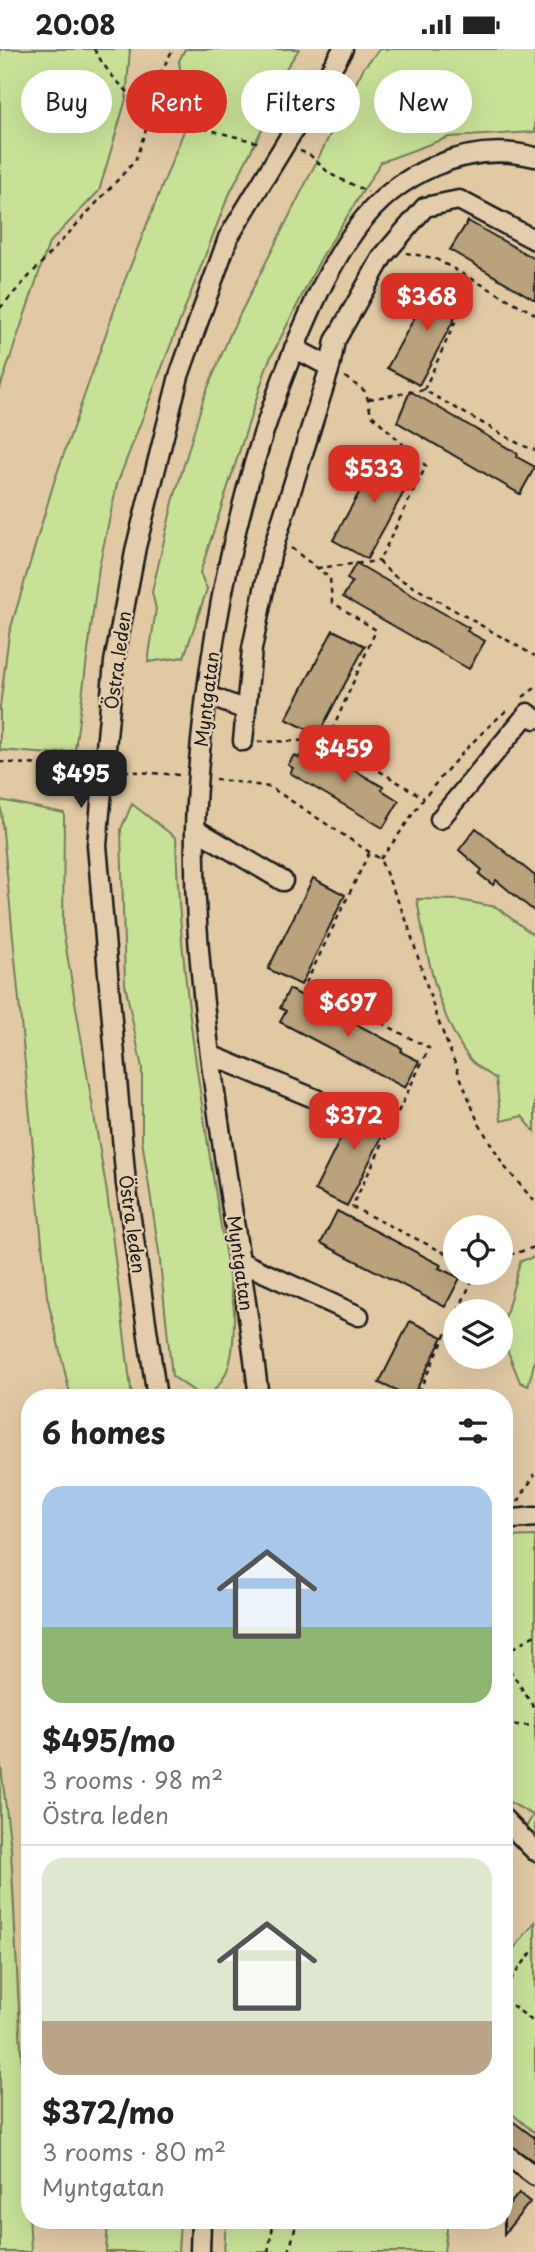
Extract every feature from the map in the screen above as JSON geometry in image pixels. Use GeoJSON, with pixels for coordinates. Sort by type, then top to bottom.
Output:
{"type":"FeatureCollection","features":[{"type":"Feature","properties":{"kind":"street","name":"Östra leden"},"geometry":{"type":"LineString","coordinates":[[156,1389],[126,1184],[97,845],[114,662],[136,547],[179,376],[228,238],[343,49]]}},
{"type":"Feature","properties":{"kind":"street","name":"Myntgatan"},"geometry":{"type":"LineString","coordinates":[[258,1389],[197,921],[197,777],[211,650],[239,512],[274,399],[294,348],[315,298],[357,228],[383,199],[414,174],[472,154],[510,151],[535,157]]}},
{"type":"Feature","properties":{"kind":"street"},"geometry":{"type":"LineString","coordinates":[[243,741],[252,649],[276,537],[330,367],[335,341],[389,249],[425,207],[459,200],[535,240]]}},
{"type":"Feature","properties":{"kind":"street"},"geometry":{"type":"LineString","coordinates":[[294,348],[330,367]]}},
{"type":"Feature","properties":{"kind":"street"},"geometry":{"type":"LineString","coordinates":[[206,695],[246,710]]}},
{"type":"Feature","properties":{"kind":"street"},"geometry":{"type":"LineString","coordinates":[[440,819],[528,713],[535,719]]}},
{"type":"Feature","properties":{"kind":"street"},"geometry":{"type":"LineString","coordinates":[[197,830],[283,881]]}},
{"type":"Feature","properties":{"kind":"street"},"geometry":{"type":"LineString","coordinates":[[213,1056],[316,1100]]}},
{"type":"Feature","properties":{"kind":"street"},"geometry":{"type":"LineString","coordinates":[[241,1262],[359,1316]]}},
{"type":"Feature","properties":{"kind":"street"},"geometry":{"type":"LineString","coordinates":[[513,1519],[535,1517]]}},
{"type":"Feature","properties":{"kind":"street"},"geometry":{"type":"LineString","coordinates":[[513,1828],[535,1851]]}},
{"type":"Feature","properties":{"kind":"street"},"geometry":{"type":"LineString","coordinates":[[513,2160],[535,2176]]}},
{"type":"Feature","properties":{"kind":"street"},"geometry":{"type":"LineString","coordinates":[[200,2252],[201,2229]]}},
{"type":"Feature","properties":{"kind":"path"},"geometry":{"type":"LineString","coordinates":[[94,49],[126,89]]}},
{"type":"Feature","properties":{"kind":"path"},"geometry":{"type":"LineString","coordinates":[[163,70],[173,49]]}},
{"type":"Feature","properties":{"kind":"path"},"geometry":{"type":"LineString","coordinates":[[0,308],[135,161],[145,133]]}},
{"type":"Feature","properties":{"kind":"path"},"geometry":{"type":"LineString","coordinates":[[225,133],[260,143]]}},
{"type":"Feature","properties":{"kind":"path"},"geometry":{"type":"LineString","coordinates":[[300,151],[309,154],[330,174],[383,199]]}},
{"type":"Feature","properties":{"kind":"path"},"geometry":{"type":"LineString","coordinates":[[389,249],[434,258],[535,314]]}},
{"type":"Feature","properties":{"kind":"path"},"geometry":{"type":"LineString","coordinates":[[424,390],[474,281]]}},
{"type":"Feature","properties":{"kind":"path"},"geometry":{"type":"LineString","coordinates":[[330,367],[366,392],[371,414],[426,466],[379,561]]}},
{"type":"Feature","properties":{"kind":"path"},"geometry":{"type":"LineString","coordinates":[[368,399],[424,390],[521,445],[535,450]]}},
{"type":"Feature","properties":{"kind":"path"},"geometry":{"type":"LineString","coordinates":[[276,537],[330,578],[332,602],[376,630],[328,740]]}},
{"type":"Feature","properties":{"kind":"path"},"geometry":{"type":"LineString","coordinates":[[316,568],[379,561]]}},
{"type":"Feature","properties":{"kind":"path"},"geometry":{"type":"LineString","coordinates":[[379,561],[391,575],[535,656]]}},
{"type":"Feature","properties":{"kind":"path"},"geometry":{"type":"LineString","coordinates":[[380,859],[400,837],[424,798],[485,730],[535,688]]}},
{"type":"Feature","properties":{"kind":"path"},"geometry":{"type":"LineString","coordinates":[[243,741],[276,743],[328,740],[424,798]]}},
{"type":"Feature","properties":{"kind":"path"},"geometry":{"type":"LineString","coordinates":[[0,762],[80,768]]}},
{"type":"Feature","properties":{"kind":"path"},"geometry":{"type":"LineString","coordinates":[[124,771],[270,787],[380,859],[407,922],[436,1015],[478,1122],[504,1166],[535,1202]]}},
{"type":"Feature","properties":{"kind":"path"},"geometry":{"type":"LineString","coordinates":[[369,852],[306,983],[429,1048],[352,1207],[443,1252]]}},
{"type":"Feature","properties":{"kind":"path"},"geometry":{"type":"LineString","coordinates":[[513,1254],[535,1247]]}},
{"type":"Feature","properties":{"kind":"path"},"geometry":{"type":"LineString","coordinates":[[420,1389],[443,1342]]}},
{"type":"Feature","properties":{"kind":"path"},"geometry":{"type":"LineString","coordinates":[[513,1509],[535,1474]]}},
{"type":"Feature","properties":{"kind":"path"},"geometry":{"type":"LineString","coordinates":[[513,1648],[535,1635]]}},
{"type":"Feature","properties":{"kind":"path"},"geometry":{"type":"LineString","coordinates":[[513,1675],[535,1709]]}},
{"type":"Feature","properties":{"kind":"path"},"geometry":{"type":"LineString","coordinates":[[513,1725],[535,1726]]}},
{"type":"Feature","properties":{"kind":"path"},"geometry":{"type":"LineString","coordinates":[[513,1976],[535,1948]]}},
{"type":"Feature","properties":{"kind":"path"},"geometry":{"type":"LineString","coordinates":[[513,2006],[535,2023]]}},
{"type":"Feature","properties":{"kind":"path"},"geometry":{"type":"LineString","coordinates":[[268,2252],[272,2229]]}},
{"type":"Feature","properties":{"kind":"path"},"geometry":{"type":"LineString","coordinates":[[289,2252],[295,2229]]}},
{"type":"Feature","properties":{"kind":"green space"},"geometry":{"type":"Polygon","coordinates":[[[0,49],[130,49],[128,70],[126,70],[126,99],[99,191],[49,243],[0,388],[0,49]]]}},
{"type":"Feature","properties":{"kind":"green space"},"geometry":{"type":"Polygon","coordinates":[[[185,49],[299,49],[285,70],[241,70],[241,133],[260,133],[227,199],[117,484],[99,567],[75,750],[50,754],[0,750],[0,707],[9,634],[54,482],[123,285],[183,133],[227,133],[227,70],[180,70],[179,61],[185,49]]]}},
{"type":"Feature","properties":{"kind":"green space"},"geometry":{"type":"Polygon","coordinates":[[[380,49],[535,49],[535,132],[449,137],[381,162],[321,258],[268,363],[200,573],[207,589],[184,657],[148,662],[156,609],[152,592],[173,502],[204,397],[231,332],[331,133],[360,133],[360,75],[380,49]]]}},
{"type":"Feature","properties":{"kind":"green space"},"geometry":{"type":"Polygon","coordinates":[[[0,800],[64,813],[63,930],[107,1193],[131,1389],[69,1389],[47,1296],[0,800]]]}},
{"type":"Feature","properties":{"kind":"green space"},"geometry":{"type":"Polygon","coordinates":[[[132,804],[176,838],[183,956],[190,1015],[234,1309],[231,1359],[222,1381],[215,1389],[191,1389],[172,1376],[159,1252],[142,1140],[142,1068],[125,984],[121,829],[132,804]]]}},
{"type":"Feature","properties":{"kind":"green space"},"geometry":{"type":"Polygon","coordinates":[[[417,899],[459,900],[496,907],[535,936],[535,1132],[522,1116],[501,1121],[496,1079],[470,1059],[449,1024],[434,982],[417,899]]]}},
{"type":"Feature","properties":{"kind":"green space"},"geometry":{"type":"Polygon","coordinates":[[[535,1257],[535,1360],[528,1386],[520,1382],[513,1364],[513,1299],[510,1299],[520,1261],[535,1257]]]}},
{"type":"Feature","properties":{"kind":"green space"},"geometry":{"type":"Polygon","coordinates":[[[535,1536],[535,1840],[524,1831],[533,1815],[513,1804],[513,1537],[535,1536]]]}},
{"type":"Feature","properties":{"kind":"green space"},"geometry":{"type":"Polygon","coordinates":[[[0,1758],[11,1849],[21,2050],[21,2229],[30,2229],[31,2252],[0,2252],[0,1758]]]}},
{"type":"Feature","properties":{"kind":"green space"},"geometry":{"type":"Polygon","coordinates":[[[535,1922],[535,2133],[513,2115],[513,1950],[535,1922]]]}},
{"type":"Feature","properties":{"kind":"green space"},"geometry":{"type":"Polygon","coordinates":[[[107,2229],[179,2229],[178,2252],[106,2252],[107,2229]]]}},
{"type":"Feature","properties":{"kind":"green space"},"geometry":{"type":"Polygon","coordinates":[[[225,2229],[447,2229],[444,2252],[224,2252],[225,2229]]]}},
{"type":"Feature","properties":{"kind":"building"},"geometry":{"type":"Polygon","coordinates":[[[468,221],[535,259],[535,300],[450,250],[468,221]]]}},
{"type":"Feature","properties":{"kind":"building"},"geometry":{"type":"Polygon","coordinates":[[[435,280],[466,297],[419,385],[387,368],[435,280]]]}},
{"type":"Feature","properties":{"kind":"building"},"geometry":{"type":"Polygon","coordinates":[[[410,391],[518,454],[517,457],[535,467],[520,494],[397,422],[410,391]]]}},
{"type":"Feature","properties":{"kind":"building"},"geometry":{"type":"Polygon","coordinates":[[[382,451],[416,470],[367,559],[333,540],[382,451]]]}},
{"type":"Feature","properties":{"kind":"building"},"geometry":{"type":"Polygon","coordinates":[[[356,563],[469,628],[467,631],[485,641],[469,669],[343,597],[352,582],[347,579],[356,563]]]}},
{"type":"Feature","properties":{"kind":"building"},"geometry":{"type":"Polygon","coordinates":[[[333,630],[365,646],[318,735],[286,719],[333,630]]]}},
{"type":"Feature","properties":{"kind":"building"},"geometry":{"type":"Polygon","coordinates":[[[308,743],[383,787],[382,790],[399,801],[383,828],[290,773],[293,768],[288,765],[294,755],[299,758],[308,743]]]}},
{"type":"Feature","properties":{"kind":"building"},"geometry":{"type":"Polygon","coordinates":[[[476,828],[535,876],[535,912],[496,880],[493,885],[479,874],[482,870],[459,850],[476,828]]]}},
{"type":"Feature","properties":{"kind":"building"},"geometry":{"type":"Polygon","coordinates":[[[313,878],[345,895],[301,985],[268,969],[313,878]]]}},
{"type":"Feature","properties":{"kind":"building"},"geometry":{"type":"Polygon","coordinates":[[[289,989],[402,1048],[401,1052],[419,1061],[405,1088],[280,1022],[286,1011],[280,1008],[289,989]]]}},
{"type":"Feature","properties":{"kind":"building"},"geometry":{"type":"Polygon","coordinates":[[[360,1099],[393,1115],[347,1206],[315,1190],[360,1099]]]}},
{"type":"Feature","properties":{"kind":"building"},"geometry":{"type":"Polygon","coordinates":[[[337,1211],[441,1265],[439,1268],[443,1270],[443,1285],[456,1285],[449,1299],[443,1299],[443,1306],[321,1243],[337,1211]]]}},
{"type":"Feature","properties":{"kind":"building"},"geometry":{"type":"Polygon","coordinates":[[[410,1321],[443,1337],[417,1389],[392,1389],[379,1383],[410,1321]]]}},
{"type":"Feature","properties":{"kind":"building"},"geometry":{"type":"Polygon","coordinates":[[[513,2122],[535,2138],[535,2162],[513,2148],[513,2122]]]}},
{"type":"Feature","properties":{"kind":"building"},"geometry":{"type":"Polygon","coordinates":[[[519,2193],[530,2202],[513,2223],[513,2200],[519,2193]]]}}]}
